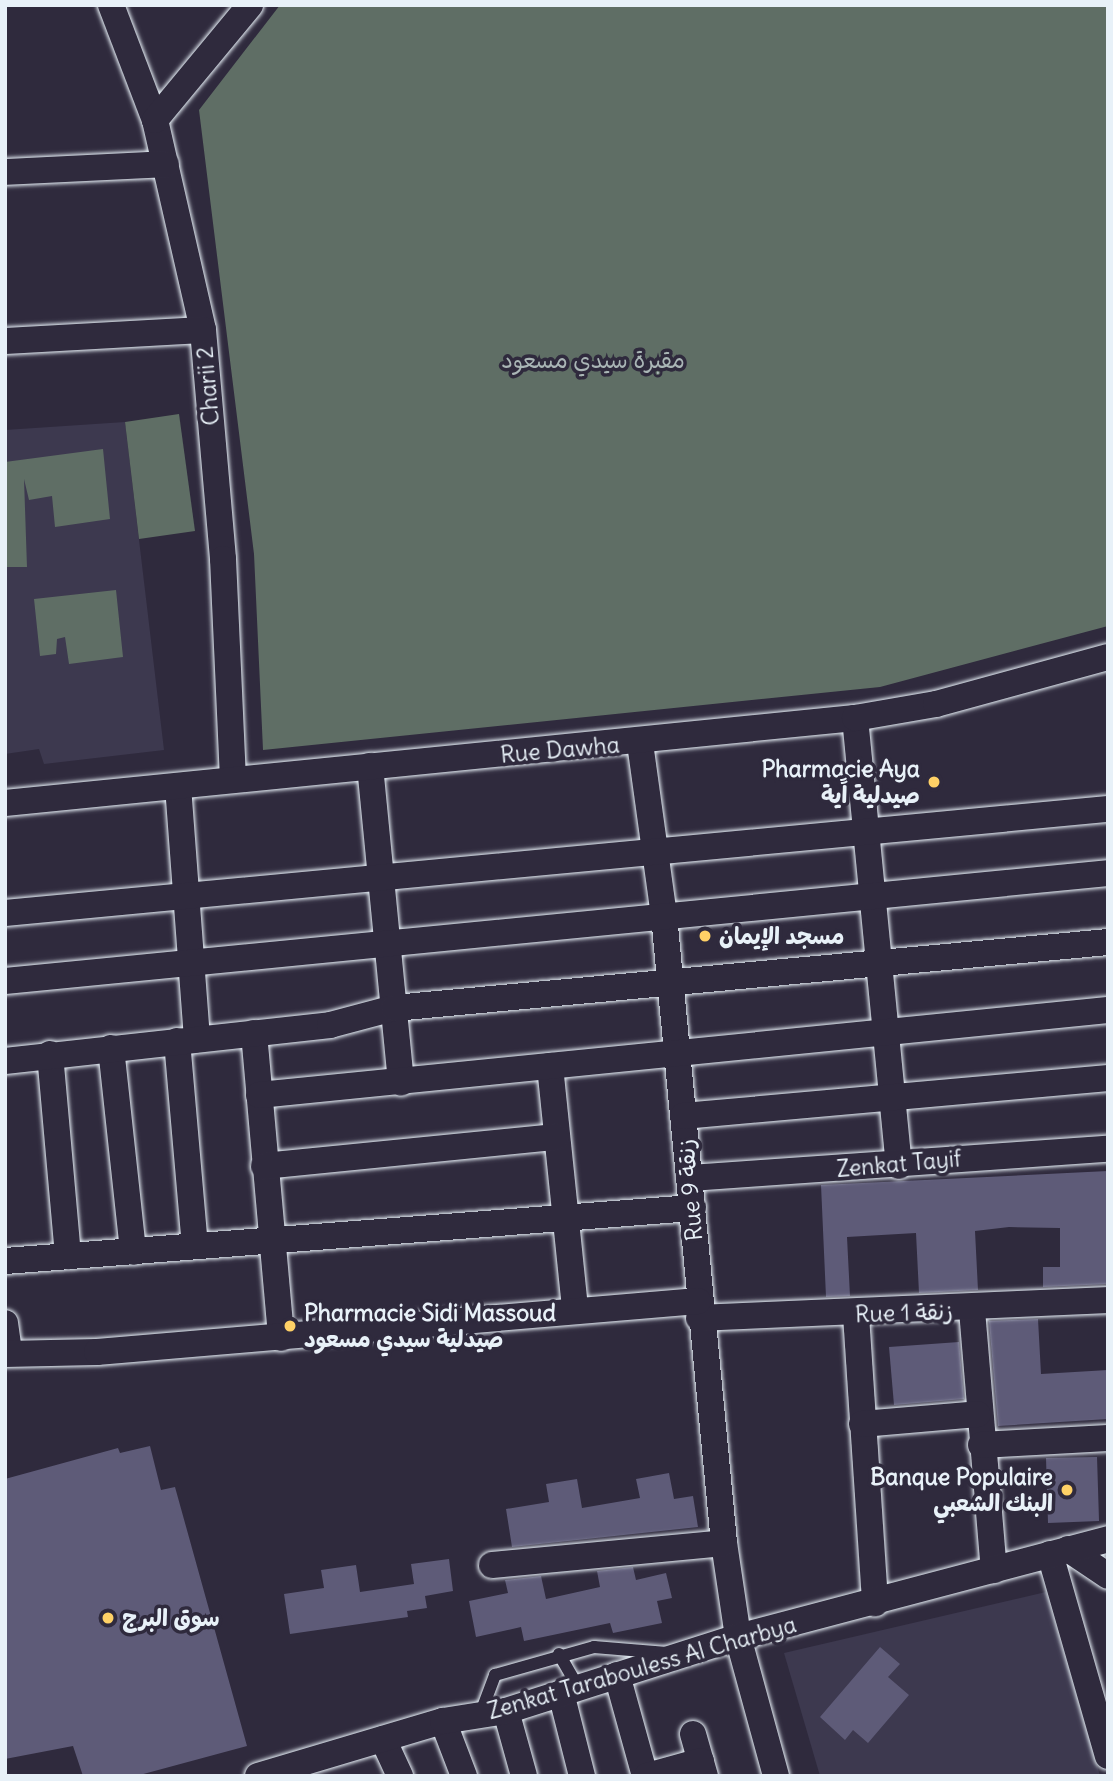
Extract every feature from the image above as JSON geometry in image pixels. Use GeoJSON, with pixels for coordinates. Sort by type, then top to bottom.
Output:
{"type":"FeatureCollection","features":[{"type":"Feature","properties":{"kind":"street","name":"Charii 2"},"geometry":{"type":"LineString","coordinates":[[111,5],[155,120],[203,330],[223,559],[233,780]]}},
{"type":"Feature","properties":{"kind":"street"},"geometry":{"type":"LineString","coordinates":[[155,120],[250,5]]}},
{"type":"Feature","properties":{"kind":"street"},"geometry":{"type":"LineString","coordinates":[[5,172],[166,164]]}},
{"type":"Feature","properties":{"kind":"street"},"geometry":{"type":"LineString","coordinates":[[5,341],[203,330]]}},
{"type":"Feature","properties":{"kind":"street","name":"Rue Dawha"},"geometry":{"type":"LineString","coordinates":[[5,803],[370,766],[640,743],[855,718],[936,704],[1108,657]]}},
{"type":"Feature","properties":{"kind":"street"},"geometry":{"type":"LineString","coordinates":[[855,718],[870,833],[899,1166]]}},
{"type":"Feature","properties":{"kind":"street","name":"Rue 9 زنقة"},"geometry":{"type":"LineString","coordinates":[[640,743],[664,916],[693,1208],[699,1310],[724,1543],[738,1637],[776,1776]]}},
{"type":"Feature","properties":{"kind":"street"},"geometry":{"type":"LineString","coordinates":[[370,766],[383,876],[401,1082]]}},
{"type":"Feature","properties":{"kind":"street"},"geometry":{"type":"LineString","coordinates":[[178,786],[191,960],[187,1040],[195,1245]]}},
{"type":"Feature","properties":{"kind":"street"},"geometry":{"type":"LineString","coordinates":[[5,912],[1108,809]]}},
{"type":"Feature","properties":{"kind":"street"},"geometry":{"type":"LineString","coordinates":[[5,981],[191,960],[875,898],[1108,873]]}},
{"type":"Feature","properties":{"kind":"street"},"geometry":{"type":"LineString","coordinates":[[5,1061],[341,1023],[394,1008],[669,979],[883,966],[1108,942]]}},
{"type":"Feature","properties":{"kind":"street"},"geometry":{"type":"LineString","coordinates":[[259,1096],[1108,1010]]}},
{"type":"Feature","properties":{"kind":"street"},"geometry":{"type":"LineString","coordinates":[[254,1033],[281,1338]]}},
{"type":"Feature","properties":{"kind":"street"},"geometry":{"type":"LineString","coordinates":[[111,1048],[133,1252]]}},
{"type":"Feature","properties":{"kind":"street"},"geometry":{"type":"LineString","coordinates":[[50,1054],[68,1256]]}},
{"type":"Feature","properties":{"kind":"street"},"geometry":{"type":"LineString","coordinates":[[550,1066],[575,1308]]}},
{"type":"Feature","properties":{"kind":"street"},"geometry":{"type":"LineString","coordinates":[[683,1116],[1108,1078]]}},
{"type":"Feature","properties":{"kind":"street"},"geometry":{"type":"LineString","coordinates":[[264,1166],[556,1137]]}},
{"type":"Feature","properties":{"kind":"street","name":"Zenkat Tayif"},"geometry":{"type":"LineString","coordinates":[[690,1178],[899,1166],[1108,1149]]}},
{"type":"Feature","properties":{"kind":"street"},"geometry":{"type":"LineString","coordinates":[[5,1261],[271,1238],[693,1208]]}},
{"type":"Feature","properties":{"kind":"street","name":"Rue 1 زنقة"},"geometry":{"type":"LineString","coordinates":[[7,1354],[281,1338],[575,1308],[856,1315],[1108,1300]]}},
{"type":"Feature","properties":{"kind":"street"},"geometry":{"type":"LineString","coordinates":[[972,1310],[978,1414],[994,1570]]}},
{"type":"Feature","properties":{"kind":"street"},"geometry":{"type":"LineString","coordinates":[[856,1315],[876,1603]]}},
{"type":"Feature","properties":{"kind":"street"},"geometry":{"type":"LineString","coordinates":[[5,1323],[7,1354]]}},
{"type":"Feature","properties":{"kind":"street"},"geometry":{"type":"LineString","coordinates":[[862,1424],[978,1414]]}},
{"type":"Feature","properties":{"kind":"street"},"geometry":{"type":"LineString","coordinates":[[981,1445],[1108,1438]]}},
{"type":"Feature","properties":{"kind":"street","name":"Zenkat Tarabouless Al Charbya"},"geometry":{"type":"LineString","coordinates":[[258,1776],[326,1766],[383,1739],[443,1721],[506,1711],[738,1637],[876,1603],[1108,1539]]}},
{"type":"Feature","properties":{"kind":"street"},"geometry":{"type":"LineString","coordinates":[[492,1565],[724,1543]]}},
{"type":"Feature","properties":{"kind":"street"},"geometry":{"type":"LineString","coordinates":[[1059,1552],[1108,1576]]}},
{"type":"Feature","properties":{"kind":"street"},"geometry":{"type":"LineString","coordinates":[[1059,1552],[1108,1756]]}},
{"type":"Feature","properties":{"kind":"street"},"geometry":{"type":"LineString","coordinates":[[617,1675],[646,1776],[703,1768],[692,1734]]}},
{"type":"Feature","properties":{"kind":"street"},"geometry":{"type":"LineString","coordinates":[[569,1690],[582,1776]]}},
{"type":"Feature","properties":{"kind":"street"},"geometry":{"type":"LineString","coordinates":[[506,1711],[524,1776]]}},
{"type":"Feature","properties":{"kind":"street"},"geometry":{"type":"LineString","coordinates":[[443,1721],[464,1776]]}},
{"type":"Feature","properties":{"kind":"street"},"geometry":{"type":"LineString","coordinates":[[383,1739],[400,1776]]}},
{"type":"Feature","properties":{"kind":"lane"},"geometry":{"type":"LineString","coordinates":[[480,1715],[495,1675],[559,1654],[594,1647],[688,1654]]}},
{"type":"Feature","properties":{"kind":"lane"},"geometry":{"type":"LineString","coordinates":[[559,1654],[569,1690]]}},
{"type":"Feature","properties":{"kind":"shaded area"},"geometry":{"type":"Polygon","coordinates":[[[125,422],[164,750],[44,764],[39,749],[5,754],[5,430],[125,422]]]}},
{"type":"Feature","properties":{"kind":"shaded area"},"geometry":{"type":"Polygon","coordinates":[[[1046,1592],[1100,1776],[820,1776],[784,1653],[1046,1592]]]}},
{"type":"Feature","properties":{"kind":"green space","name":"مقبرة سيدي مسعود"},"geometry":{"type":"Polygon","coordinates":[[[280,5],[1108,5],[1108,626],[880,687],[263,750],[254,554],[199,110],[280,5]]]}},
{"type":"Feature","properties":{"kind":"green space"},"geometry":{"type":"Polygon","coordinates":[[[179,414],[195,531],[139,539],[125,422],[179,414]]]}},
{"type":"Feature","properties":{"kind":"green space"},"geometry":{"type":"Polygon","coordinates":[[[103,449],[110,519],[55,527],[52,496],[29,500],[24,479],[27,567],[5,567],[5,462],[103,449]]]}},
{"type":"Feature","properties":{"kind":"green space"},"geometry":{"type":"Polygon","coordinates":[[[116,590],[123,657],[69,664],[65,637],[57,639],[56,654],[40,656],[34,599],[116,590]]]}},
{"type":"Feature","properties":{"kind":"building"},"geometry":{"type":"Polygon","coordinates":[[[1108,1171],[1108,1284],[1043,1287],[1043,1267],[1060,1267],[1060,1228],[1009,1227],[975,1231],[978,1290],[919,1293],[916,1233],[847,1237],[850,1296],[826,1297],[821,1185],[1108,1171]]]}},
{"type":"Feature","properties":{"kind":"building"},"geometry":{"type":"Polygon","coordinates":[[[1038,1319],[1041,1374],[1108,1370],[1108,1419],[998,1426],[989,1321],[1038,1319]]]}},
{"type":"Feature","properties":{"kind":"building"},"geometry":{"type":"Polygon","coordinates":[[[959,1342],[964,1399],[894,1405],[889,1347],[959,1342]]]}},
{"type":"Feature","properties":{"kind":"building","name":"سوق البرج"},"geometry":{"type":"Polygon","coordinates":[[[150,1446],[161,1490],[175,1487],[247,1746],[136,1776],[83,1776],[73,1746],[5,1759],[5,1479],[118,1448],[120,1453],[150,1446]]]}},
{"type":"Feature","properties":{"kind":"building"},"geometry":{"type":"Polygon","coordinates":[[[1097,1457],[1099,1521],[1048,1523],[1046,1458],[1097,1457]]]}},
{"type":"Feature","properties":{"kind":"building"},"geometry":{"type":"Polygon","coordinates":[[[669,1473],[674,1499],[693,1496],[698,1527],[512,1547],[506,1509],[549,1502],[546,1484],[577,1479],[582,1508],[640,1498],[636,1479],[669,1473]]]}},
{"type":"Feature","properties":{"kind":"building"},"geometry":{"type":"Polygon","coordinates":[[[449,1559],[453,1591],[425,1596],[427,1608],[407,1611],[408,1617],[290,1634],[284,1594],[324,1588],[321,1570],[356,1565],[360,1592],[414,1584],[411,1564],[449,1559]]]}},
{"type":"Feature","properties":{"kind":"building"},"geometry":{"type":"Polygon","coordinates":[[[633,1567],[636,1580],[666,1573],[672,1598],[657,1601],[662,1623],[613,1633],[610,1623],[524,1641],[521,1627],[476,1637],[469,1601],[508,1593],[505,1580],[541,1576],[546,1599],[600,1587],[597,1571],[633,1567]]]}},
{"type":"Feature","properties":{"kind":"building"},"geometry":{"type":"Polygon","coordinates":[[[880,1647],[900,1664],[888,1677],[909,1695],[868,1743],[853,1730],[845,1740],[820,1717],[880,1647]]]}},
{"type":"Feature","properties":{"kind":"place","name":"Pharmacie Aya صيدلية اًية"},"geometry":{"type":"Point","coordinates":[934,782]}},
{"type":"Feature","properties":{"kind":"place","name":"مسجد الإيمان"},"geometry":{"type":"Point","coordinates":[705,936]}},
{"type":"Feature","properties":{"kind":"place","name":"Pharmacie Sidi Massoud صيدلية سيدي مسعود"},"geometry":{"type":"Point","coordinates":[290,1326]}},
{"type":"Feature","properties":{"kind":"place","name":"Banque Populaire البنك الشعبي"},"geometry":{"type":"Point","coordinates":[1067,1490]}},
{"type":"Feature","properties":{"kind":"place","name":"سوق البرج"},"geometry":{"type":"Point","coordinates":[108,1618]}}]}
